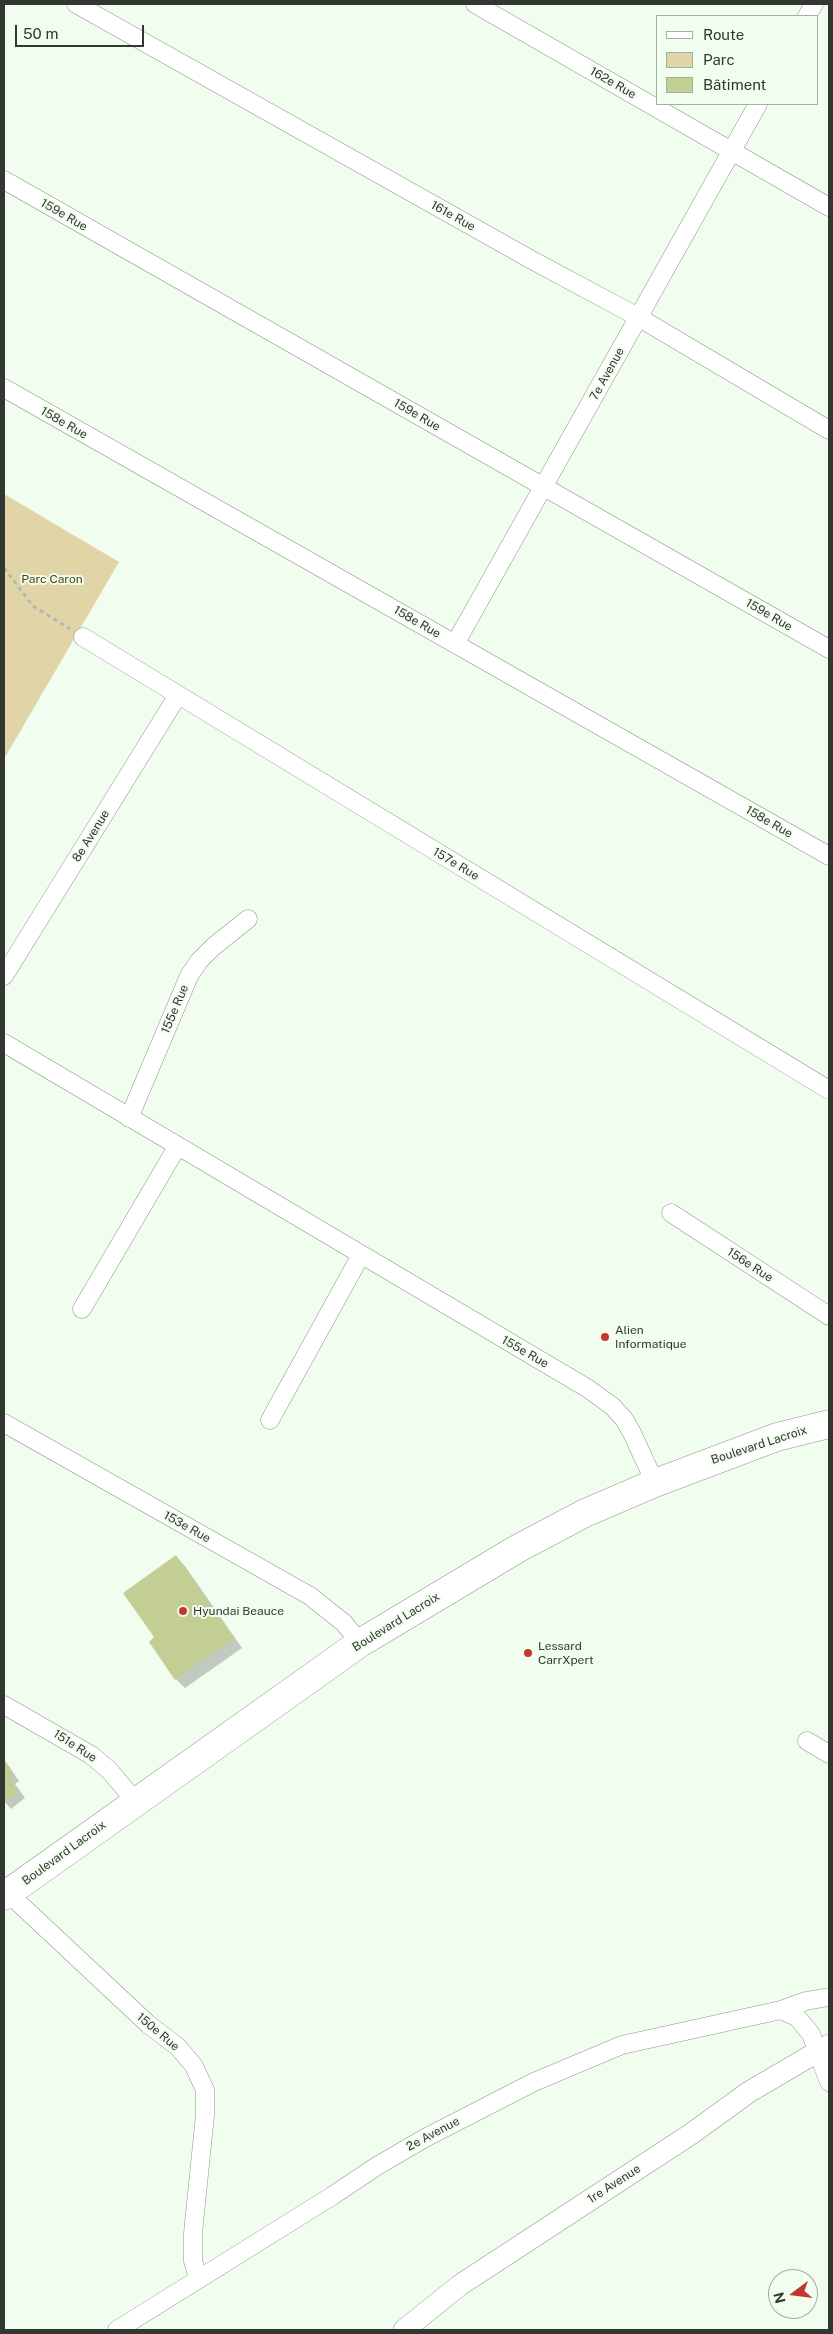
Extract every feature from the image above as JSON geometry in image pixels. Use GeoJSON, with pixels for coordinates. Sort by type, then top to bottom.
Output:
{"type":"FeatureCollection","features":[{"type":"Feature","properties":{"kind":"main road","name":"Boulevard Lacroix"},"geometry":{"type":"LineString","coordinates":[[6,1894],[360,1643],[516,1549],[585,1513],[655,1483],[777,1437],[829,1424]]}},
{"type":"Feature","properties":{"kind":"street","name":"161e Rue"},"geometry":{"type":"LineString","coordinates":[[76,4],[521,254],[638,317],[829,430]]}},
{"type":"Feature","properties":{"kind":"street","name":"162e Rue"},"geometry":{"type":"LineString","coordinates":[[476,4],[829,207]]}},
{"type":"Feature","properties":{"kind":"street"},"geometry":{"type":"LineString","coordinates":[[808,15],[814,4]]}},
{"type":"Feature","properties":{"kind":"street","name":"7e Avenue"},"geometry":{"type":"LineString","coordinates":[[455,644],[757,105]]}},
{"type":"Feature","properties":{"kind":"street","name":"159e Rue"},"geometry":{"type":"LineString","coordinates":[[4,180],[829,649]]}},
{"type":"Feature","properties":{"kind":"street","name":"158e Rue"},"geometry":{"type":"LineString","coordinates":[[4,388],[829,856]]}},
{"type":"Feature","properties":{"kind":"street","name":"157e Rue"},"geometry":{"type":"LineString","coordinates":[[83,637],[829,1090]]}},
{"type":"Feature","properties":{"kind":"street","name":"8e Avenue"},"geometry":{"type":"LineString","coordinates":[[4,976],[178,695]]}},
{"type":"Feature","properties":{"kind":"street","name":"155e Rue"},"geometry":{"type":"LineString","coordinates":[[129,1118],[189,976],[199,961],[213,947],[248,919]]}},
{"type":"Feature","properties":{"kind":"street","name":"155e Rue"},"geometry":{"type":"LineString","coordinates":[[4,1043],[177,1147],[588,1388],[612,1406],[632,1433],[655,1483]]}},
{"type":"Feature","properties":{"kind":"street"},"geometry":{"type":"LineString","coordinates":[[82,1309],[177,1147]]}},
{"type":"Feature","properties":{"kind":"street","name":"156e Rue"},"geometry":{"type":"LineString","coordinates":[[671,1213],[829,1316]]}},
{"type":"Feature","properties":{"kind":"street"},"geometry":{"type":"LineString","coordinates":[[270,1420],[361,1255]]}},
{"type":"Feature","properties":{"kind":"street","name":"153e Rue"},"geometry":{"type":"LineString","coordinates":[[4,1423],[310,1596],[344,1623],[360,1643]]}},
{"type":"Feature","properties":{"kind":"street","name":"151e Rue"},"geometry":{"type":"LineString","coordinates":[[4,1705],[91,1755],[109,1770],[135,1801]]}},
{"type":"Feature","properties":{"kind":"street"},"geometry":{"type":"LineString","coordinates":[[807,1740],[829,1754]]}},
{"type":"Feature","properties":{"kind":"street","name":"150e Rue"},"geometry":{"type":"LineString","coordinates":[[6,1894],[148,2024],[178,2047],[194,2066],[205,2090],[205,2114],[193,2233],[193,2261],[198,2278]]}},
{"type":"Feature","properties":{"kind":"street","name":"2e Avenue"},"geometry":{"type":"LineString","coordinates":[[117,2330],[332,2196],[376,2166],[425,2138],[534,2082],[622,2045],[781,2010],[806,2001],[829,1996]]}},
{"type":"Feature","properties":{"kind":"street"},"geometry":{"type":"LineString","coordinates":[[781,2010],[797,2017],[824,2049],[829,2082]]}},
{"type":"Feature","properties":{"kind":"street","name":"1re Avenue"},"geometry":{"type":"LineString","coordinates":[[404,2330],[460,2285],[691,2134],[749,2092],[824,2049]]}},
{"type":"Feature","properties":{"kind":"path"},"geometry":{"type":"LineString","coordinates":[[4,568],[33,606],[83,637]]}},
{"type":"Feature","properties":{"kind":"green space","name":"Parc Caron"},"geometry":{"type":"Polygon","coordinates":[[[4,494],[119,562],[4,759],[4,494]]]}},
{"type":"Feature","properties":{"kind":"building"},"geometry":{"type":"Polygon","coordinates":[[[176,1555],[234,1638],[175,1680],[149,1642],[154,1637],[123,1593],[176,1555]]]}},
{"type":"Feature","properties":{"kind":"building"},"geometry":{"type":"Polygon","coordinates":[[[4,1760],[13,1773],[9,1776],[19,1791],[4,1802],[4,1760]]]}},
{"type":"Feature","properties":{"kind":"place","name":"Alien Informatique"},"geometry":{"type":"Point","coordinates":[605,1337]}},
{"type":"Feature","properties":{"kind":"place","name":"Hyundai Beauce"},"geometry":{"type":"Point","coordinates":[183,1611]}},
{"type":"Feature","properties":{"kind":"place","name":"Lessard CarrXpert"},"geometry":{"type":"Point","coordinates":[528,1653]}}]}
